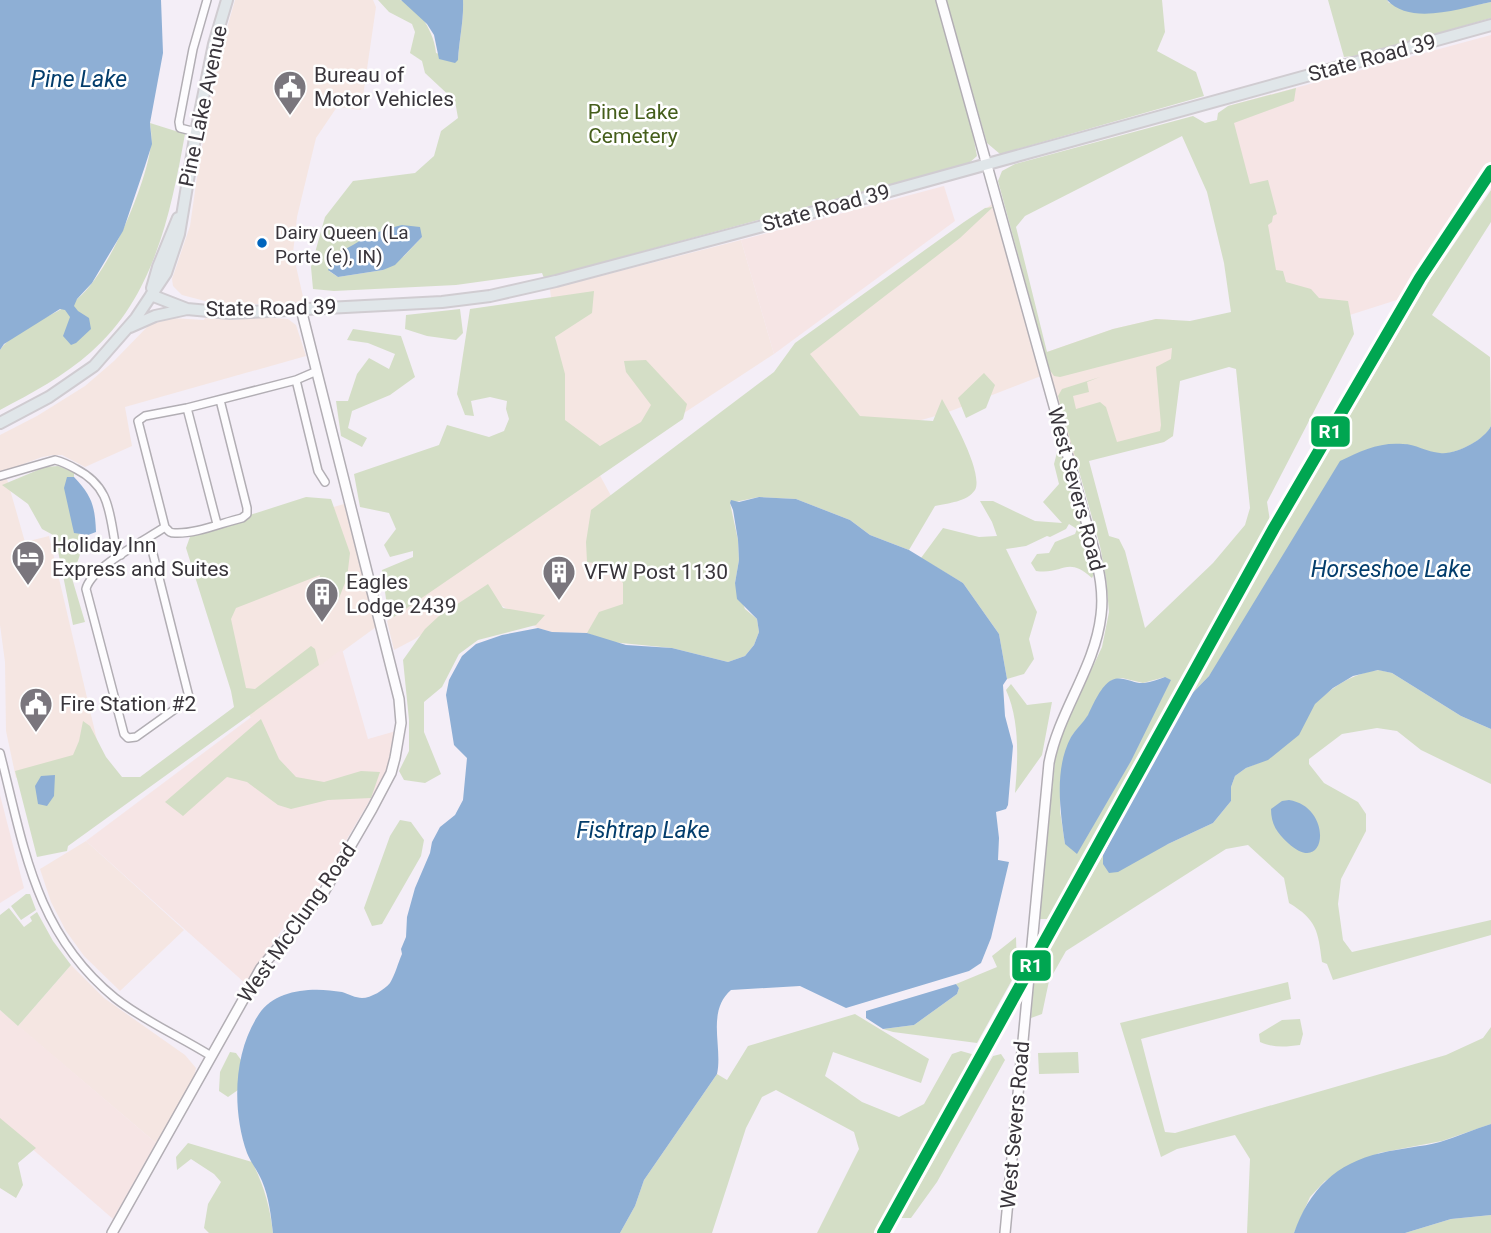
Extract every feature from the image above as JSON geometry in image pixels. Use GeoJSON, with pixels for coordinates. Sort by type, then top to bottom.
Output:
{"type":"FeatureCollection","features":[{"type":"Feature","properties":{"kind":"main road","name":"Pine Lake Avenue"},"geometry":{"type":"LineString","coordinates":[[0,423],[67,386],[93,366],[128,328],[151,295],[158,267],[181,213],[214,44],[227,0]]}},
{"type":"Feature","properties":{"kind":"main road","name":"State Road 39"},"geometry":{"type":"LineString","coordinates":[[151,295],[187,309],[230,313],[442,302],[516,291],[1491,25]]}},
{"type":"Feature","properties":{"kind":"main road"},"geometry":{"type":"LineString","coordinates":[[128,328],[155,316],[187,309]]}},
{"type":"Feature","properties":{"kind":"street"},"geometry":{"type":"LineString","coordinates":[[196,132],[180,128],[179,122],[193,49],[207,0]]}},
{"type":"Feature","properties":{"kind":"street","name":"West Severs Road"},"geometry":{"type":"LineString","coordinates":[[941,0],[1094,550],[1102,596],[1102,613],[1094,649],[1055,735],[1049,763],[1005,1233]]}},
{"type":"Feature","properties":{"kind":"street","name":"West McClung Road"},"geometry":{"type":"LineString","coordinates":[[112,1233],[261,968],[333,877],[390,773],[399,741],[399,699],[301,309]]}},
{"type":"Feature","properties":{"kind":"street"},"geometry":{"type":"LineString","coordinates":[[219,400],[247,514],[242,518],[174,533],[165,527],[138,421],[145,416],[296,380],[317,371]]}},
{"type":"Feature","properties":{"kind":"street"},"geometry":{"type":"LineString","coordinates":[[296,380],[318,471],[325,482]]}},
{"type":"Feature","properties":{"kind":"street"},"geometry":{"type":"LineString","coordinates":[[187,408],[218,524]]}},
{"type":"Feature","properties":{"kind":"street"},"geometry":{"type":"LineString","coordinates":[[0,477],[55,460],[93,478],[101,487],[105,498],[116,548],[121,555]]}},
{"type":"Feature","properties":{"kind":"street"},"geometry":{"type":"LineString","coordinates":[[149,538],[189,696],[186,702],[132,738],[128,738],[124,734],[86,589],[94,576],[121,555],[165,527]]}},
{"type":"Feature","properties":{"kind":"street"},"geometry":{"type":"LineString","coordinates":[[0,753],[34,883],[64,943],[92,977],[117,999],[211,1056]]}},
{"type":"Feature","properties":{"kind":"shaded area"},"geometry":{"type":"Polygon","coordinates":[[[235,0],[373,0],[376,7],[361,110],[337,107],[316,138],[297,217],[293,253],[304,301],[286,304],[219,304],[182,295],[173,286],[172,279],[190,226],[219,56],[235,0]]]}},
{"type":"Feature","properties":{"kind":"shaded area"},"geometry":{"type":"Polygon","coordinates":[[[1491,35],[1491,166],[1403,298],[1284,336],[1228,106],[1491,35]]]}},
{"type":"Feature","properties":{"kind":"shaded area"},"geometry":{"type":"Polygon","coordinates":[[[944,186],[955,221],[774,354],[741,240],[944,186]]]}},
{"type":"Feature","properties":{"kind":"shaded area"},"geometry":{"type":"Polygon","coordinates":[[[992,204],[1041,376],[943,414],[874,433],[804,350],[992,204]]]}},
{"type":"Feature","properties":{"kind":"shaded area"},"geometry":{"type":"Polygon","coordinates":[[[741,240],[774,354],[620,455],[566,430],[550,289],[741,240]]]}},
{"type":"Feature","properties":{"kind":"shaded area"},"geometry":{"type":"Polygon","coordinates":[[[259,317],[288,319],[296,325],[306,356],[125,407],[132,446],[85,467],[62,455],[54,455],[0,473],[0,435],[85,386],[149,325],[172,318],[234,320],[259,317]]]}},
{"type":"Feature","properties":{"kind":"shaded area"},"geometry":{"type":"Polygon","coordinates":[[[1156,319],[1172,320],[1173,436],[1164,442],[1075,463],[1044,353],[1113,329],[1156,319]]]}},
{"type":"Feature","properties":{"kind":"shaded area"},"geometry":{"type":"Polygon","coordinates":[[[597,470],[648,564],[611,642],[587,633],[552,632],[538,628],[481,593],[415,639],[394,650],[387,621],[597,470]]]}},
{"type":"Feature","properties":{"kind":"shaded area"},"geometry":{"type":"Polygon","coordinates":[[[7,479],[25,542],[49,536],[100,753],[16,778],[6,731],[5,662],[0,625],[0,481],[7,479]]]}},
{"type":"Feature","properties":{"kind":"shaded area"},"geometry":{"type":"Polygon","coordinates":[[[344,504],[376,627],[251,718],[243,704],[204,544],[344,504]]]}},
{"type":"Feature","properties":{"kind":"shaded area"},"geometry":{"type":"Polygon","coordinates":[[[342,649],[368,739],[396,731],[394,747],[386,773],[318,888],[281,931],[246,984],[86,841],[342,649]]]}},
{"type":"Feature","properties":{"kind":"shaded area"},"geometry":{"type":"Polygon","coordinates":[[[0,795],[24,888],[0,903],[0,795]]]}},
{"type":"Feature","properties":{"kind":"shaded area"},"geometry":{"type":"Polygon","coordinates":[[[86,841],[184,930],[120,991],[84,956],[66,931],[51,902],[40,869],[86,841]]]}},
{"type":"Feature","properties":{"kind":"shaded area"},"geometry":{"type":"Polygon","coordinates":[[[71,965],[104,998],[185,1055],[196,1068],[194,1078],[156,1143],[18,1026],[71,965]]]}},
{"type":"Feature","properties":{"kind":"shaded area"},"geometry":{"type":"Polygon","coordinates":[[[0,1010],[156,1143],[113,1219],[0,1121],[0,1010]]]}},
{"type":"Feature","properties":{"kind":"green space","name":"Pine Lake Cemetery"},"geometry":{"type":"Polygon","coordinates":[[[378,0],[400,0],[407,3],[425,22],[433,38],[436,53],[458,60],[463,0],[936,0],[977,156],[969,163],[544,278],[542,273],[456,285],[334,291],[313,289],[311,267],[325,217],[353,181],[415,173],[434,156],[441,131],[458,118],[455,101],[425,73],[422,61],[410,53],[415,32],[412,24],[389,12],[378,0]],[[422,237],[353,247],[338,252],[329,271],[338,277],[383,270],[404,256],[422,237]]]}},
{"type":"Feature","properties":{"kind":"green space"},"geometry":{"type":"Polygon","coordinates":[[[946,0],[1162,0],[1165,32],[1157,51],[1196,72],[1204,96],[1000,154],[987,143],[946,0]]]}},
{"type":"Feature","properties":{"kind":"green space"},"geometry":{"type":"Polygon","coordinates":[[[1328,0],[1387,0],[1389,3],[1440,12],[1491,2],[1491,18],[1362,55],[1344,57],[1328,0]]]}},
{"type":"Feature","properties":{"kind":"green space"},"geometry":{"type":"Polygon","coordinates":[[[1296,88],[1294,101],[1234,123],[1250,184],[1268,180],[1277,214],[1268,225],[1276,270],[1283,271],[1286,282],[1311,289],[1319,298],[1348,301],[1354,334],[1267,502],[1270,521],[1249,561],[1048,919],[1038,919],[1057,744],[1102,647],[1109,612],[1100,546],[1058,396],[1062,389],[1100,377],[1087,382],[1089,392],[1073,396],[1076,409],[1100,402],[1106,407],[1117,442],[1160,431],[1156,367],[1171,359],[1172,348],[1060,377],[1054,376],[1049,369],[998,181],[1002,171],[1015,164],[1193,116],[1205,123],[1217,120],[1218,113],[1228,106],[1296,88]],[[1182,136],[1025,216],[1016,227],[1047,352],[1113,329],[1156,319],[1190,321],[1231,312],[1224,263],[1207,192],[1182,136]],[[1229,367],[1180,381],[1173,436],[1164,442],[1089,461],[1109,536],[1119,539],[1125,551],[1145,628],[1213,563],[1245,525],[1250,508],[1236,369],[1229,367]],[[1165,677],[1143,683],[1122,678],[1112,680],[1071,737],[1060,782],[1060,811],[1065,844],[1165,677]]]}},
{"type":"Feature","properties":{"kind":"green space"},"geometry":{"type":"Polygon","coordinates":[[[150,123],[185,134],[166,223],[145,279],[113,330],[91,352],[36,391],[0,410],[0,350],[26,328],[77,299],[101,270],[124,227],[142,181],[151,144],[150,123]]]}},
{"type":"Feature","properties":{"kind":"green space"},"geometry":{"type":"Polygon","coordinates":[[[1491,190],[1491,222],[1432,315],[1490,357],[1491,426],[1488,431],[1463,448],[1442,454],[1403,444],[1209,676],[1178,708],[1430,279],[1491,190]]]}},
{"type":"Feature","properties":{"kind":"green space"},"geometry":{"type":"Polygon","coordinates":[[[993,207],[960,238],[810,354],[860,416],[933,421],[942,399],[971,458],[977,482],[972,494],[935,506],[909,550],[870,535],[850,520],[796,499],[759,497],[730,503],[738,540],[739,560],[735,583],[745,609],[757,619],[759,632],[754,645],[745,656],[728,662],[672,648],[611,642],[587,633],[599,612],[623,604],[623,583],[608,565],[587,562],[586,542],[591,510],[774,372],[795,343],[964,222],[985,208],[993,207]]]}},
{"type":"Feature","properties":{"kind":"green space"},"geometry":{"type":"Polygon","coordinates":[[[594,291],[592,313],[555,337],[565,374],[565,420],[600,446],[641,422],[651,405],[626,372],[624,361],[646,360],[687,404],[683,419],[394,617],[387,606],[382,570],[413,557],[413,551],[390,557],[384,545],[396,529],[389,513],[360,507],[354,474],[439,445],[447,425],[489,437],[504,431],[509,419],[507,401],[490,397],[471,401],[474,416],[465,415],[457,394],[470,309],[594,291]]]}},
{"type":"Feature","properties":{"kind":"green space"},"geometry":{"type":"Polygon","coordinates":[[[460,309],[463,333],[456,340],[427,336],[405,329],[406,315],[460,309]]]}},
{"type":"Feature","properties":{"kind":"green space"},"geometry":{"type":"Polygon","coordinates":[[[353,329],[401,336],[415,377],[390,395],[352,411],[348,428],[367,438],[362,447],[341,436],[336,401],[348,401],[357,374],[369,358],[389,369],[395,354],[368,343],[347,340],[353,329]]]}},
{"type":"Feature","properties":{"kind":"green space"},"geometry":{"type":"Polygon","coordinates":[[[984,373],[995,385],[986,408],[966,418],[958,398],[984,373]]]}},
{"type":"Feature","properties":{"kind":"green space"},"geometry":{"type":"Polygon","coordinates":[[[1060,441],[1095,572],[1092,578],[1083,571],[1070,567],[1036,571],[1031,563],[1037,554],[1049,553],[1055,542],[1075,534],[1077,529],[1069,524],[1066,529],[1050,537],[1026,546],[1006,549],[1037,612],[1029,639],[1034,659],[1024,674],[1007,679],[999,634],[963,583],[921,558],[943,528],[979,537],[997,536],[980,501],[993,501],[1035,521],[1062,523],[1043,502],[1059,484],[1054,464],[1060,441]]]}},
{"type":"Feature","properties":{"kind":"green space"},"geometry":{"type":"Polygon","coordinates":[[[58,466],[74,472],[74,477],[67,477],[74,532],[79,533],[81,545],[71,575],[85,622],[73,625],[55,536],[42,529],[28,504],[2,485],[45,467],[58,466]]]}},
{"type":"Feature","properties":{"kind":"green space"},"geometry":{"type":"Polygon","coordinates":[[[306,497],[331,499],[350,553],[347,578],[339,598],[316,596],[320,575],[236,608],[231,619],[246,688],[255,689],[311,646],[315,649],[319,665],[68,846],[67,851],[37,857],[15,771],[73,755],[83,721],[90,726],[106,757],[122,777],[140,777],[234,707],[186,548],[191,534],[306,497]]]}},
{"type":"Feature","properties":{"kind":"green space"},"geometry":{"type":"Polygon","coordinates":[[[488,584],[503,608],[545,615],[536,625],[478,640],[459,654],[442,687],[424,702],[424,732],[441,774],[425,783],[404,780],[399,771],[409,751],[409,720],[403,660],[425,629],[439,616],[488,584]]]}},
{"type":"Feature","properties":{"kind":"green space"},"geometry":{"type":"Polygon","coordinates":[[[1379,670],[1392,673],[1461,716],[1491,729],[1491,784],[1421,750],[1397,731],[1377,728],[1342,734],[1309,759],[1309,764],[1324,783],[1358,802],[1366,814],[1366,831],[1341,879],[1338,904],[1343,940],[1352,952],[1491,920],[1491,935],[1333,980],[1327,964],[1322,962],[1315,927],[1289,903],[1284,878],[1248,845],[1226,849],[1066,951],[1049,981],[1042,1014],[1031,1018],[1034,980],[1043,958],[1103,855],[1103,864],[1168,844],[1213,823],[1231,801],[1231,787],[1235,776],[1261,762],[1299,719],[1328,692],[1361,674],[1379,670]]]}},
{"type":"Feature","properties":{"kind":"green space"},"geometry":{"type":"Polygon","coordinates":[[[1011,684],[1027,705],[1052,702],[1042,755],[1015,793],[1016,728],[1006,690],[1011,684]]]}},
{"type":"Feature","properties":{"kind":"green space"},"geometry":{"type":"Polygon","coordinates":[[[261,719],[279,759],[296,777],[324,782],[361,771],[380,772],[371,798],[328,800],[291,809],[278,805],[247,782],[227,777],[183,816],[165,802],[261,719]]]}},
{"type":"Feature","properties":{"kind":"green space"},"geometry":{"type":"Polygon","coordinates":[[[400,820],[411,822],[424,840],[421,856],[382,924],[372,926],[364,908],[390,836],[400,820]]]}},
{"type":"Feature","properties":{"kind":"green space"},"geometry":{"type":"Polygon","coordinates":[[[26,894],[30,894],[36,910],[21,920],[11,906],[26,894]]]}},
{"type":"Feature","properties":{"kind":"green space"},"geometry":{"type":"Polygon","coordinates":[[[9,908],[24,927],[32,921],[30,917],[37,912],[53,941],[71,965],[18,1026],[0,1010],[0,915],[9,908]]]}},
{"type":"Feature","properties":{"kind":"green space"},"geometry":{"type":"Polygon","coordinates":[[[1016,937],[1017,971],[977,1043],[883,1029],[914,1025],[957,994],[959,988],[956,984],[997,967],[992,956],[1016,937]]]}},
{"type":"Feature","properties":{"kind":"green space"},"geometry":{"type":"Polygon","coordinates":[[[1288,982],[1291,999],[1141,1039],[1165,1132],[1175,1133],[1446,1055],[1483,1038],[1491,1027],[1491,1124],[1442,1141],[1379,1153],[1325,1181],[1310,1197],[1294,1233],[1247,1233],[1250,1159],[1235,1135],[1177,1149],[1161,1157],[1120,1023],[1288,982]]]}},
{"type":"Feature","properties":{"kind":"green space"},"geometry":{"type":"Polygon","coordinates":[[[855,1014],[929,1059],[921,1083],[833,1052],[825,1076],[862,1102],[899,1117],[924,1104],[952,1054],[961,1051],[975,1055],[874,1233],[817,1233],[859,1149],[854,1132],[776,1090],[762,1097],[746,1128],[712,1233],[620,1233],[635,1206],[644,1180],[717,1074],[727,1080],[748,1046],[855,1014]]]}},
{"type":"Feature","properties":{"kind":"green space"},"geometry":{"type":"Polygon","coordinates":[[[1300,1019],[1303,1034],[1300,1045],[1280,1046],[1260,1042],[1259,1034],[1282,1020],[1300,1019]]]}},
{"type":"Feature","properties":{"kind":"green space"},"geometry":{"type":"Polygon","coordinates":[[[230,1052],[236,1053],[241,1060],[238,1090],[228,1097],[219,1091],[220,1072],[230,1052]]]}},
{"type":"Feature","properties":{"kind":"green space"},"geometry":{"type":"Polygon","coordinates":[[[1078,1052],[1079,1073],[1039,1074],[1038,1053],[1078,1052]]]}},
{"type":"Feature","properties":{"kind":"green space"},"geometry":{"type":"Polygon","coordinates":[[[1001,1054],[1005,1060],[937,1182],[911,1218],[901,1218],[993,1056],[1001,1054]]]}},
{"type":"Feature","properties":{"kind":"green space"},"geometry":{"type":"Polygon","coordinates":[[[0,1118],[36,1148],[18,1163],[23,1185],[16,1198],[0,1188],[0,1118]]]}},
{"type":"Feature","properties":{"kind":"green space"},"geometry":{"type":"Polygon","coordinates":[[[188,1143],[252,1162],[266,1196],[273,1233],[209,1233],[204,1228],[208,1204],[221,1182],[191,1159],[177,1170],[176,1157],[188,1143]]]}},
{"type":"Feature","properties":{"kind":"green space"},"geometry":{"type":"Polygon","coordinates":[[[1491,1215],[1491,1233],[1405,1233],[1451,1219],[1491,1215]]]}},
{"type":"Feature","properties":{"kind":"water","name":"Pine Lake"},"geometry":{"type":"Polygon","coordinates":[[[0,0],[161,0],[163,53],[150,123],[152,144],[123,231],[92,283],[74,306],[89,318],[91,329],[71,345],[63,336],[70,317],[65,310],[60,309],[4,344],[0,350],[0,0]]]}},
{"type":"Feature","properties":{"kind":"water"},"geometry":{"type":"Polygon","coordinates":[[[401,0],[463,0],[458,60],[455,63],[439,59],[434,35],[427,24],[401,0]]]}},
{"type":"Feature","properties":{"kind":"water"},"geometry":{"type":"Polygon","coordinates":[[[1387,0],[1491,2],[1423,14],[1397,8],[1387,0]]]}},
{"type":"Feature","properties":{"kind":"water"},"geometry":{"type":"Polygon","coordinates":[[[402,225],[420,227],[422,237],[395,265],[383,270],[338,277],[328,270],[338,252],[373,234],[402,225]]]}},
{"type":"Feature","properties":{"kind":"water","name":"Horseshoe Lake"},"geometry":{"type":"Polygon","coordinates":[[[1491,426],[1491,729],[1461,716],[1392,673],[1378,670],[1353,676],[1333,688],[1315,704],[1299,735],[1268,760],[1246,768],[1235,776],[1231,787],[1231,801],[1213,823],[1118,872],[1109,873],[1103,864],[1103,855],[1178,708],[1209,676],[1340,461],[1386,444],[1408,444],[1440,453],[1454,452],[1476,441],[1491,426]]]}},
{"type":"Feature","properties":{"kind":"water"},"geometry":{"type":"Polygon","coordinates":[[[67,477],[74,477],[89,496],[95,515],[96,532],[88,535],[74,533],[64,488],[67,477]]]}},
{"type":"Feature","properties":{"kind":"water","name":"Fishtrap Lake"},"geometry":{"type":"Polygon","coordinates":[[[759,497],[796,499],[850,520],[870,535],[909,550],[963,583],[999,634],[1007,679],[1003,685],[1005,716],[1013,746],[1008,805],[1006,809],[996,812],[998,860],[1009,862],[991,938],[981,963],[969,971],[846,1008],[800,986],[731,990],[723,999],[717,1019],[717,1074],[644,1180],[635,1206],[620,1233],[273,1233],[266,1193],[247,1153],[239,1119],[238,1082],[244,1046],[250,1029],[266,1005],[286,994],[320,990],[366,998],[381,991],[392,980],[402,954],[407,917],[415,888],[432,842],[440,827],[455,815],[463,800],[467,758],[454,745],[446,695],[449,680],[462,656],[476,644],[502,635],[538,628],[552,632],[587,633],[626,645],[672,648],[728,662],[745,656],[754,645],[759,632],[757,619],[737,599],[735,583],[739,560],[738,540],[730,503],[731,500],[739,502],[759,497]]]}},
{"type":"Feature","properties":{"kind":"water"},"geometry":{"type":"Polygon","coordinates":[[[1165,677],[1171,680],[1131,761],[1077,854],[1065,844],[1060,804],[1062,762],[1071,737],[1086,718],[1104,686],[1112,680],[1120,678],[1144,683],[1165,677]]]}},
{"type":"Feature","properties":{"kind":"water"},"geometry":{"type":"Polygon","coordinates":[[[55,775],[54,796],[47,806],[38,804],[35,786],[41,776],[55,775]]]}},
{"type":"Feature","properties":{"kind":"water"},"geometry":{"type":"Polygon","coordinates":[[[1289,800],[1303,805],[1319,826],[1320,838],[1317,847],[1311,852],[1301,852],[1288,843],[1273,824],[1271,809],[1282,801],[1289,800]]]}},
{"type":"Feature","properties":{"kind":"water"},"geometry":{"type":"Polygon","coordinates":[[[956,984],[959,988],[957,994],[914,1025],[883,1029],[866,1018],[866,1011],[956,984]]]}},
{"type":"Feature","properties":{"kind":"water"},"geometry":{"type":"Polygon","coordinates":[[[1491,1124],[1491,1215],[1451,1219],[1405,1233],[1294,1233],[1316,1191],[1338,1171],[1381,1153],[1440,1142],[1491,1124]]]}},
{"type":"Feature","properties":{"kind":"transit line","name":"R1"},"geometry":{"type":"LineString","coordinates":[[883,1233],[1274,528],[1420,278],[1491,171]]}},
{"type":"Feature","properties":{"kind":"place","name":"Bureau of Motor Vehicles"},"geometry":{"type":"Point","coordinates":[290,117]}},
{"type":"Feature","properties":{"kind":"place","name":"Dairy Queen (La Porte (e), IN)"},"geometry":{"type":"Point","coordinates":[262,243]}},
{"type":"Feature","properties":{"kind":"place","name":"Holiday Inn Express and Suites"},"geometry":{"type":"Point","coordinates":[28,587]}},
{"type":"Feature","properties":{"kind":"place","name":"VFW Post 1130"},"geometry":{"type":"Point","coordinates":[559,602]}},
{"type":"Feature","properties":{"kind":"place","name":"Eagles Lodge 2439"},"geometry":{"type":"Point","coordinates":[322,624]}},
{"type":"Feature","properties":{"kind":"place","name":"Fire Station #2"},"geometry":{"type":"Point","coordinates":[36,734]}}]}
